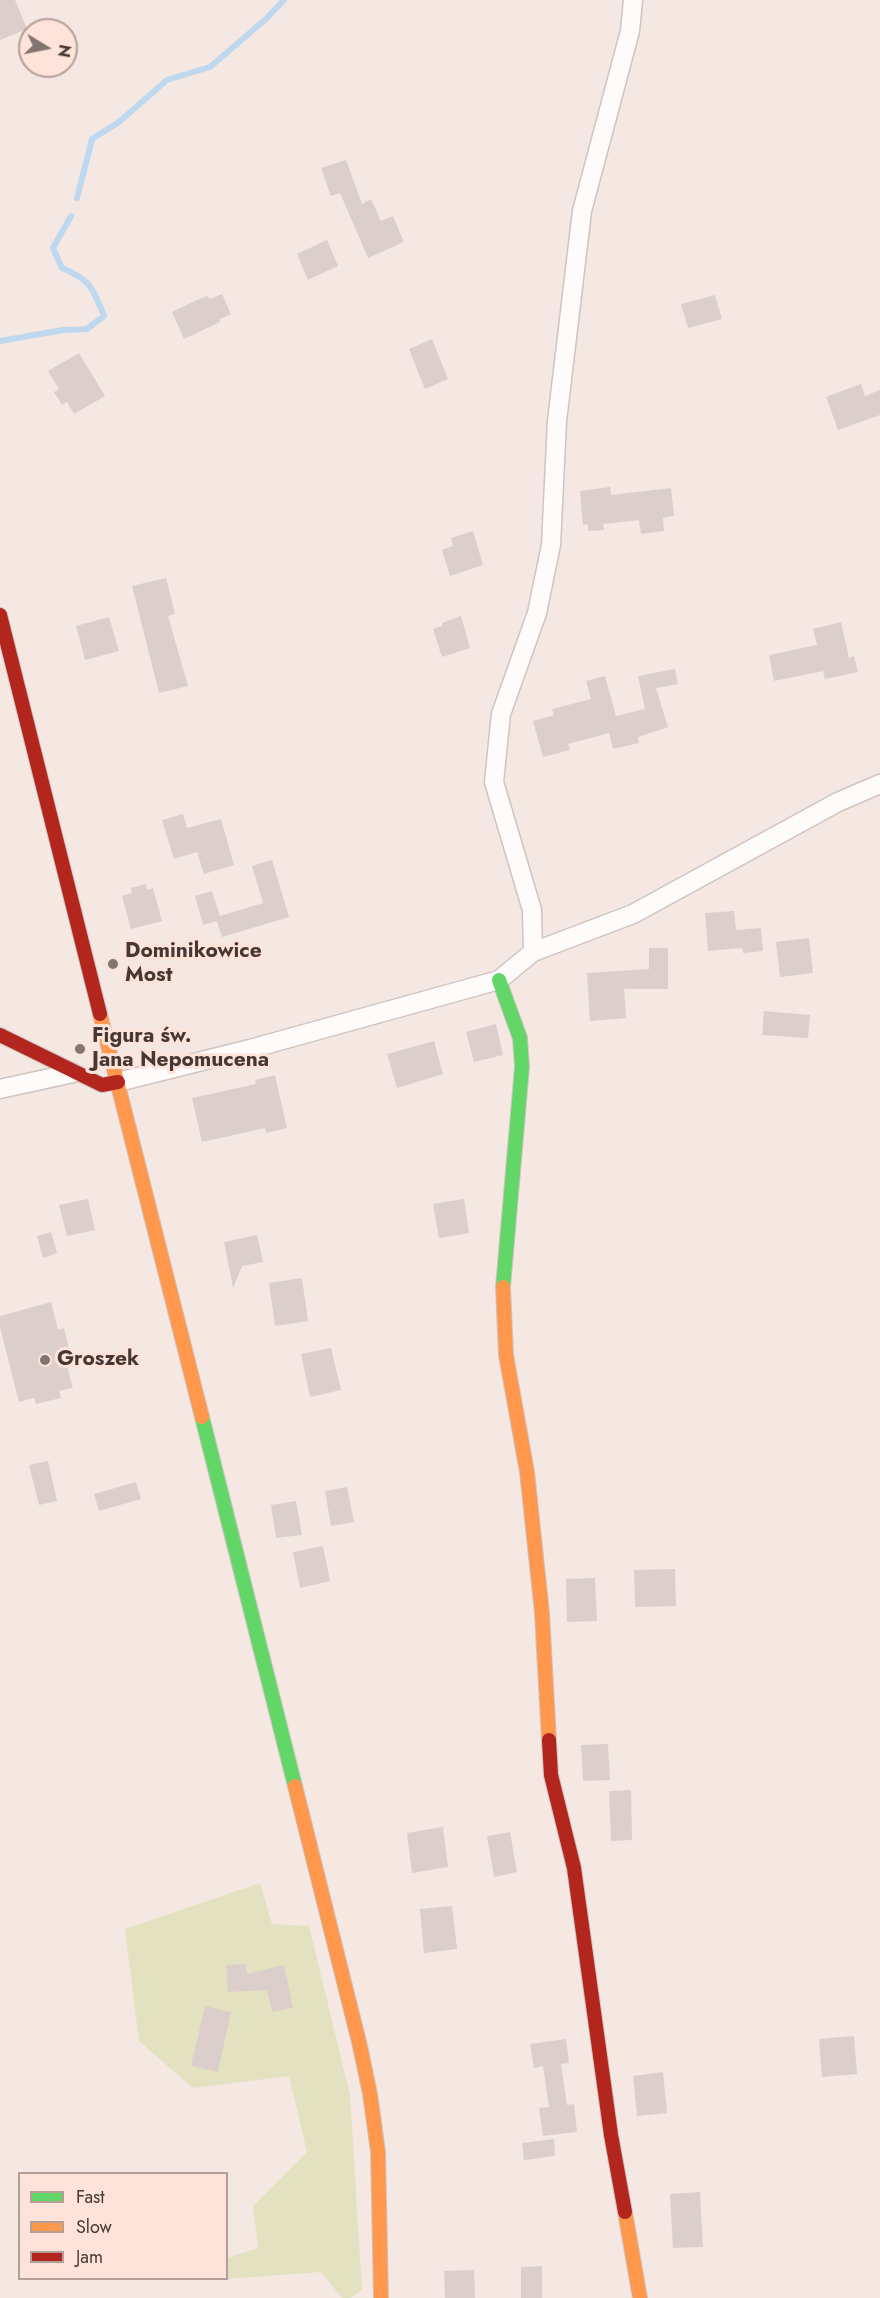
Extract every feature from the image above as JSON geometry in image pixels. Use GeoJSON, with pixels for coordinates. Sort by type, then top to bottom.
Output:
{"type":"FeatureCollection","features":[{"type":"Feature","properties":{"kind":"main road"},"geometry":{"type":"LineString","coordinates":[[0,615],[360,2046],[370,2094],[378,2152],[381,2298]]}},
{"type":"Feature","properties":{"kind":"main road"},"geometry":{"type":"LineString","coordinates":[[499,980],[520,1038],[522,1066],[503,1275],[506,1355],[527,1472],[542,1613],[551,1775],[574,1868],[611,2134],[640,2298]]}},
{"type":"Feature","properties":{"kind":"main road"},"geometry":{"type":"LineString","coordinates":[[0,1035],[73,1073],[102,1085],[118,1082]]}},
{"type":"Feature","properties":{"kind":"street"},"geometry":{"type":"LineString","coordinates":[[533,952],[531,910],[494,782],[501,714],[537,613],[551,545],[556,421],[582,210],[630,32],[633,0]]}},
{"type":"Feature","properties":{"kind":"street"},"geometry":{"type":"LineString","coordinates":[[118,1082],[250,1049],[499,980],[533,952],[633,914],[838,802],[880,784]]}},
{"type":"Feature","properties":{"kind":"street"},"geometry":{"type":"LineString","coordinates":[[0,1089],[73,1073]]}},
{"type":"Feature","properties":{"kind":"green space"},"geometry":{"type":"Polygon","coordinates":[[[260,1883],[272,1924],[309,1926],[350,2095],[362,2289],[351,2298],[342,2298],[321,2272],[228,2279],[228,2258],[258,2248],[253,2206],[307,2152],[289,2076],[193,2088],[139,2041],[125,1929],[260,1883]]]}},
{"type":"Feature","properties":{"kind":"building"},"geometry":{"type":"Polygon","coordinates":[[[0,0],[15,0],[22,18],[18,18],[18,33],[0,40],[0,0]]]}},
{"type":"Feature","properties":{"kind":"building"},"geometry":{"type":"Polygon","coordinates":[[[346,160],[362,204],[371,199],[381,221],[393,216],[404,242],[368,258],[340,193],[331,196],[321,168],[346,160]]]}},
{"type":"Feature","properties":{"kind":"building"},"geometry":{"type":"Polygon","coordinates":[[[327,240],[338,266],[308,280],[297,254],[327,240]]]}},
{"type":"Feature","properties":{"kind":"building"},"geometry":{"type":"Polygon","coordinates":[[[222,294],[231,314],[220,319],[220,322],[184,339],[172,312],[208,296],[210,299],[222,294]]]}},
{"type":"Feature","properties":{"kind":"building"},"geometry":{"type":"Polygon","coordinates":[[[715,295],[722,319],[688,328],[681,304],[715,295]]]}},
{"type":"Feature","properties":{"kind":"building"},"geometry":{"type":"Polygon","coordinates":[[[432,339],[448,379],[425,389],[409,349],[432,339]]]}},
{"type":"Feature","properties":{"kind":"building"},"geometry":{"type":"Polygon","coordinates":[[[79,353],[105,396],[74,414],[67,402],[62,405],[54,392],[59,389],[48,371],[79,353]]]}},
{"type":"Feature","properties":{"kind":"building"},"geometry":{"type":"Polygon","coordinates":[[[861,384],[865,396],[880,390],[880,415],[838,430],[826,397],[861,384]]]}},
{"type":"Feature","properties":{"kind":"building"},"geometry":{"type":"Polygon","coordinates":[[[610,487],[611,495],[671,488],[674,516],[663,518],[664,531],[641,534],[639,520],[603,524],[604,530],[588,531],[588,524],[583,525],[580,491],[610,487]]]}},
{"type":"Feature","properties":{"kind":"building"},"geometry":{"type":"Polygon","coordinates":[[[473,531],[483,565],[450,576],[442,550],[453,546],[451,538],[473,531]]]}},
{"type":"Feature","properties":{"kind":"building"},"geometry":{"type":"Polygon","coordinates":[[[166,578],[175,614],[168,616],[188,686],[159,693],[132,586],[166,578]]]}},
{"type":"Feature","properties":{"kind":"building"},"geometry":{"type":"Polygon","coordinates":[[[461,616],[470,648],[442,657],[433,629],[461,616]]]}},
{"type":"Feature","properties":{"kind":"building"},"geometry":{"type":"Polygon","coordinates":[[[109,617],[119,651],[85,660],[76,626],[109,617]]]}},
{"type":"Feature","properties":{"kind":"building"},"geometry":{"type":"Polygon","coordinates":[[[841,622],[849,658],[854,656],[858,672],[825,679],[823,671],[774,681],[769,655],[817,645],[813,629],[841,622]]]}},
{"type":"Feature","properties":{"kind":"building"},"geometry":{"type":"Polygon","coordinates":[[[675,669],[678,684],[656,688],[668,727],[638,737],[639,743],[613,749],[609,733],[568,744],[570,750],[543,757],[533,721],[554,715],[552,709],[591,699],[586,681],[605,676],[616,716],[645,709],[638,676],[675,669]]]}},
{"type":"Feature","properties":{"kind":"building"},"geometry":{"type":"Polygon","coordinates":[[[183,814],[187,828],[221,819],[234,865],[204,874],[197,852],[174,859],[162,820],[183,814]]]}},
{"type":"Feature","properties":{"kind":"building"},"geometry":{"type":"Polygon","coordinates":[[[272,860],[289,917],[222,937],[217,921],[203,925],[195,896],[212,891],[220,916],[263,903],[252,866],[272,860]]]}},
{"type":"Feature","properties":{"kind":"building"},"geometry":{"type":"Polygon","coordinates":[[[146,884],[147,890],[153,888],[162,921],[131,929],[122,896],[132,893],[131,888],[146,884]]]}},
{"type":"Feature","properties":{"kind":"building"},"geometry":{"type":"Polygon","coordinates":[[[734,911],[736,930],[761,928],[763,951],[743,953],[742,948],[708,951],[705,913],[734,911]]]}},
{"type":"Feature","properties":{"kind":"building"},"geometry":{"type":"Polygon","coordinates":[[[809,938],[813,973],[780,977],[776,942],[809,938]]]}},
{"type":"Feature","properties":{"kind":"building"},"geometry":{"type":"Polygon","coordinates":[[[649,948],[668,948],[668,989],[624,989],[626,1018],[590,1021],[587,973],[649,969],[649,948]]]}},
{"type":"Feature","properties":{"kind":"building"},"geometry":{"type":"Polygon","coordinates":[[[764,1011],[810,1015],[808,1038],[762,1035],[764,1011]]]}},
{"type":"Feature","properties":{"kind":"building"},"geometry":{"type":"Polygon","coordinates":[[[496,1024],[503,1055],[474,1062],[466,1032],[496,1024]]]}},
{"type":"Feature","properties":{"kind":"building"},"geometry":{"type":"Polygon","coordinates":[[[434,1041],[443,1074],[397,1088],[387,1054],[434,1041]]]}},
{"type":"Feature","properties":{"kind":"building"},"geometry":{"type":"Polygon","coordinates":[[[275,1075],[287,1128],[266,1133],[265,1128],[202,1142],[192,1098],[256,1084],[255,1080],[275,1075]]]}},
{"type":"Feature","properties":{"kind":"building"},"geometry":{"type":"Polygon","coordinates":[[[88,1199],[95,1230],[67,1236],[59,1205],[88,1199]]]}},
{"type":"Feature","properties":{"kind":"building"},"geometry":{"type":"Polygon","coordinates":[[[464,1199],[469,1233],[439,1238],[433,1204],[464,1199]]]}},
{"type":"Feature","properties":{"kind":"building"},"geometry":{"type":"Polygon","coordinates":[[[51,1232],[57,1253],[43,1258],[37,1236],[51,1232]]]}},
{"type":"Feature","properties":{"kind":"building"},"geometry":{"type":"Polygon","coordinates":[[[257,1235],[263,1262],[242,1266],[233,1288],[224,1242],[257,1235]]]}},
{"type":"Feature","properties":{"kind":"building"},"geometry":{"type":"Polygon","coordinates":[[[302,1278],[308,1321],[275,1326],[269,1283],[302,1278]]]}},
{"type":"Feature","properties":{"kind":"building"},"geometry":{"type":"Polygon","coordinates":[[[51,1302],[58,1330],[64,1328],[71,1357],[65,1359],[73,1388],[59,1391],[61,1398],[36,1404],[34,1398],[19,1402],[0,1327],[0,1316],[51,1302]]]}},
{"type":"Feature","properties":{"kind":"building"},"geometry":{"type":"Polygon","coordinates":[[[331,1348],[341,1390],[310,1397],[301,1354],[331,1348]]]}},
{"type":"Feature","properties":{"kind":"building"},"geometry":{"type":"Polygon","coordinates":[[[48,1461],[57,1501],[39,1505],[29,1465],[48,1461]]]}},
{"type":"Feature","properties":{"kind":"building"},"geometry":{"type":"Polygon","coordinates":[[[136,1482],[141,1499],[99,1511],[94,1494],[136,1482]]]}},
{"type":"Feature","properties":{"kind":"building"},"geometry":{"type":"Polygon","coordinates":[[[347,1487],[354,1522],[331,1526],[325,1491],[347,1487]]]}},
{"type":"Feature","properties":{"kind":"building"},"geometry":{"type":"Polygon","coordinates":[[[296,1501],[302,1535],[276,1538],[271,1505],[296,1501]]]}},
{"type":"Feature","properties":{"kind":"building"},"geometry":{"type":"Polygon","coordinates":[[[323,1546],[330,1581],[300,1588],[293,1552],[323,1546]]]}},
{"type":"Feature","properties":{"kind":"building"},"geometry":{"type":"Polygon","coordinates":[[[675,1569],[676,1606],[635,1607],[634,1570],[675,1569]]]}},
{"type":"Feature","properties":{"kind":"building"},"geometry":{"type":"Polygon","coordinates":[[[595,1578],[597,1621],[567,1622],[566,1579],[595,1578]]]}},
{"type":"Feature","properties":{"kind":"building"},"geometry":{"type":"Polygon","coordinates":[[[608,1744],[610,1780],[583,1781],[581,1745],[608,1744]]]}},
{"type":"Feature","properties":{"kind":"building"},"geometry":{"type":"Polygon","coordinates":[[[631,1790],[632,1840],[611,1841],[609,1791],[631,1790]]]}},
{"type":"Feature","properties":{"kind":"building"},"geometry":{"type":"Polygon","coordinates":[[[443,1827],[448,1867],[412,1873],[407,1833],[443,1827]]]}},
{"type":"Feature","properties":{"kind":"building"},"geometry":{"type":"Polygon","coordinates":[[[510,1832],[517,1872],[494,1877],[487,1836],[510,1832]]]}},
{"type":"Feature","properties":{"kind":"building"},"geometry":{"type":"Polygon","coordinates":[[[452,1906],[457,1949],[424,1953],[420,1909],[452,1906]]]}},
{"type":"Feature","properties":{"kind":"building"},"geometry":{"type":"Polygon","coordinates":[[[246,1964],[247,1974],[284,1965],[293,2008],[272,2012],[267,1990],[228,1992],[226,1965],[246,1964]]]}},
{"type":"Feature","properties":{"kind":"building"},"geometry":{"type":"Polygon","coordinates":[[[205,2006],[231,2012],[218,2072],[191,2066],[205,2006]]]}},
{"type":"Feature","properties":{"kind":"building"},"geometry":{"type":"Polygon","coordinates":[[[854,2036],[857,2074],[822,2077],[819,2039],[854,2036]]]}},
{"type":"Feature","properties":{"kind":"building"},"geometry":{"type":"Polygon","coordinates":[[[566,2039],[569,2063],[561,2064],[567,2105],[574,2104],[577,2132],[543,2136],[539,2108],[549,2107],[543,2066],[534,2068],[530,2044],[566,2039]]]}},
{"type":"Feature","properties":{"kind":"building"},"geometry":{"type":"Polygon","coordinates":[[[663,2072],[667,2113],[637,2116],[633,2076],[663,2072]]]}},
{"type":"Feature","properties":{"kind":"building"},"geometry":{"type":"Polygon","coordinates":[[[554,2139],[555,2156],[524,2160],[522,2143],[554,2139]]]}},
{"type":"Feature","properties":{"kind":"building"},"geometry":{"type":"Polygon","coordinates":[[[700,2192],[703,2247],[673,2248],[670,2194],[700,2192]]]}},
{"type":"Feature","properties":{"kind":"building"},"geometry":{"type":"Polygon","coordinates":[[[542,2266],[542,2298],[521,2298],[521,2267],[542,2266]]]}},
{"type":"Feature","properties":{"kind":"building"},"geometry":{"type":"Polygon","coordinates":[[[474,2270],[475,2298],[445,2298],[444,2271],[474,2270]]]}},
{"type":"Feature","properties":{"kind":"waterway"},"geometry":{"type":"LineString","coordinates":[[77,198],[92,139],[119,122],[167,80],[210,67],[266,19],[284,0]]}},
{"type":"Feature","properties":{"kind":"waterway"},"geometry":{"type":"LineString","coordinates":[[0,341],[63,330],[87,329],[104,316],[90,286],[80,277],[62,268],[53,248],[71,216]]}},
{"type":"Feature","properties":{"kind":"traffic: fast"},"geometry":{"type":"LineString","coordinates":[[499,980],[520,1038],[522,1067],[503,1287]]}},
{"type":"Feature","properties":{"kind":"traffic: fast"},"geometry":{"type":"LineString","coordinates":[[202,1417],[295,1786]]}},
{"type":"Feature","properties":{"kind":"traffic: slow"},"geometry":{"type":"LineString","coordinates":[[100,1014],[202,1417]]}},
{"type":"Feature","properties":{"kind":"traffic: slow"},"geometry":{"type":"LineString","coordinates":[[503,1287],[506,1355],[527,1472],[542,1613],[549,1740]]}},
{"type":"Feature","properties":{"kind":"traffic: slow"},"geometry":{"type":"LineString","coordinates":[[295,1786],[370,2094],[378,2152],[381,2298]]}},
{"type":"Feature","properties":{"kind":"traffic: slow"},"geometry":{"type":"LineString","coordinates":[[625,2212],[640,2298]]}},
{"type":"Feature","properties":{"kind":"traffic: jam"},"geometry":{"type":"LineString","coordinates":[[0,615],[100,1014]]}},
{"type":"Feature","properties":{"kind":"traffic: jam"},"geometry":{"type":"LineString","coordinates":[[0,1035],[102,1085],[118,1082]]}},
{"type":"Feature","properties":{"kind":"traffic: jam"},"geometry":{"type":"LineString","coordinates":[[549,1740],[551,1775],[574,1868],[611,2135],[625,2212]]}},
{"type":"Feature","properties":{"kind":"place","name":"Dominikowice Most"},"geometry":{"type":"Point","coordinates":[113,964]}},
{"type":"Feature","properties":{"kind":"place","name":"Figura św. Jana Nepomucena"},"geometry":{"type":"Point","coordinates":[80,1049]}},
{"type":"Feature","properties":{"kind":"place","name":"Groszek"},"geometry":{"type":"Point","coordinates":[45,1360]}}]}
